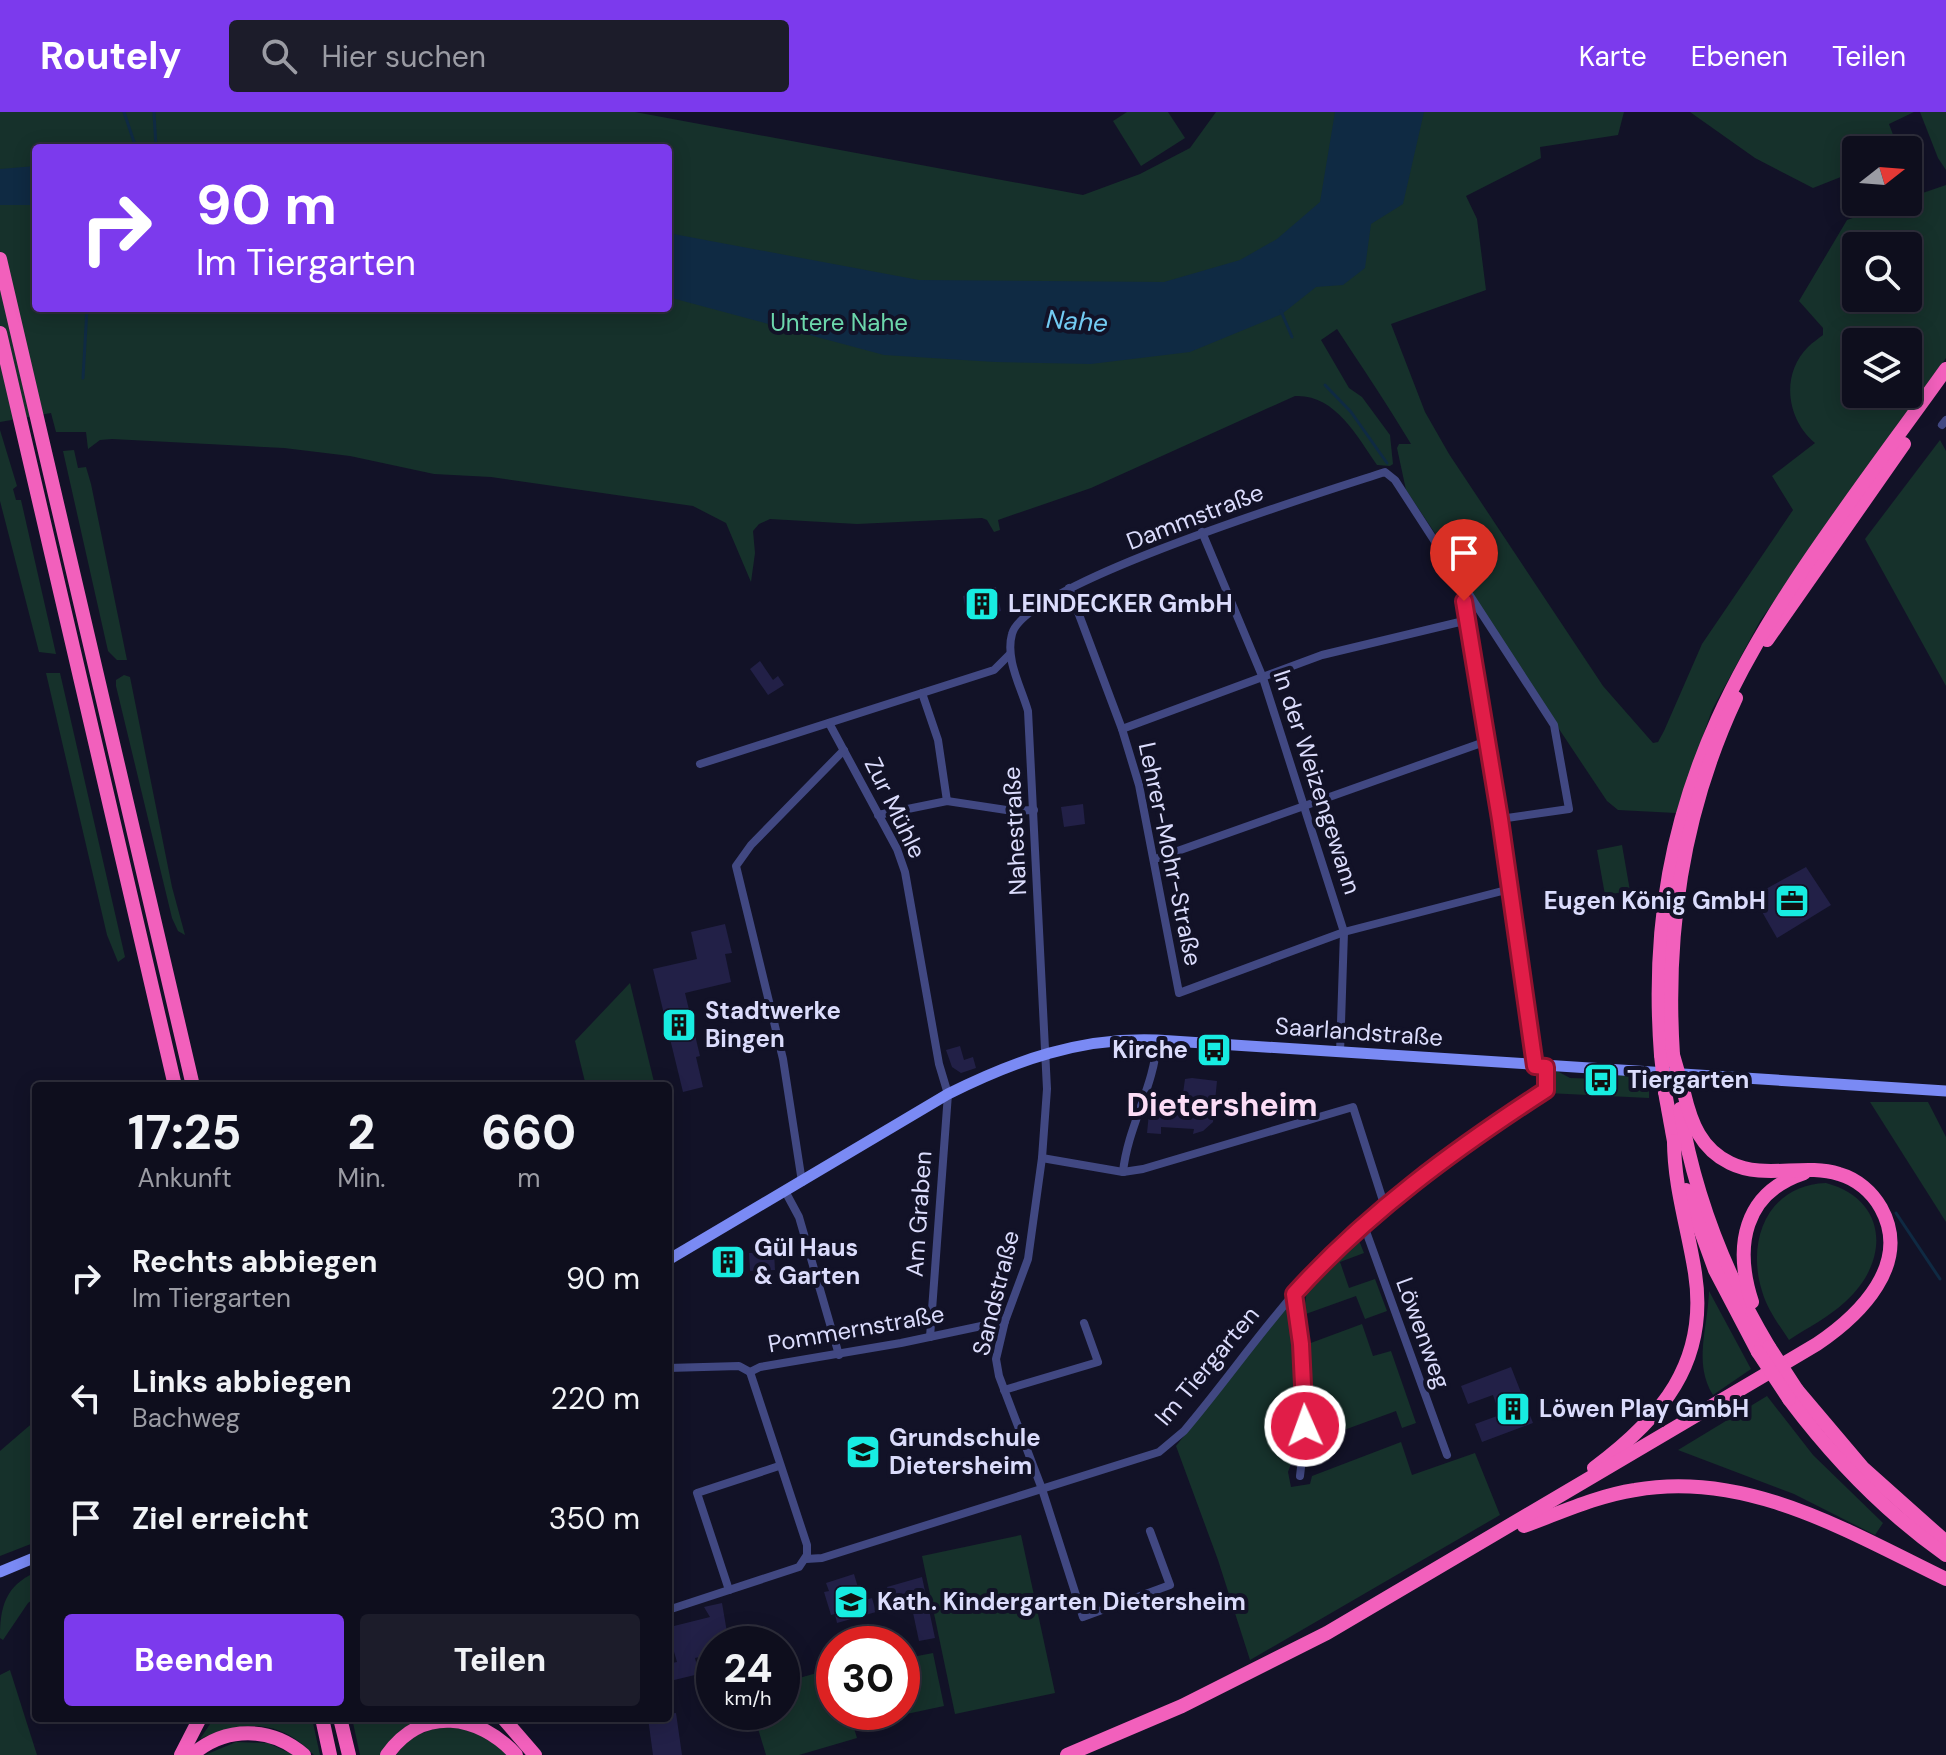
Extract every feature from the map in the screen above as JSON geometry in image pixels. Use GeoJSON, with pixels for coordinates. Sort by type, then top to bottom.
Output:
{"type":"FeatureCollection","features":[{"type":"Feature","properties":{"kind":"highway"},"geometry":{"type":"LineString","coordinates":[[0,259],[192,1082]]}},
{"type":"Feature","properties":{"kind":"highway"},"geometry":{"type":"LineString","coordinates":[[0,333],[174,1082]]}},
{"type":"Feature","properties":{"kind":"highway"},"geometry":{"type":"LineString","coordinates":[[1763,1345],[1714,1233],[1696,1178],[1667,1055],[1659,963],[1667,884],[1685,802],[1705,742],[1732,685],[1778,604],[1946,369]]}},
{"type":"Feature","properties":{"kind":"highway"},"geometry":{"type":"LineString","coordinates":[[1667,1055],[1675,908],[1691,823],[1718,741],[1755,661],[1785,611],[1946,385]]}},
{"type":"Feature","properties":{"kind":"highway"},"geometry":{"type":"LineString","coordinates":[[1534,1513],[1640,1432],[1667,1399],[1684,1367],[1695,1326],[1697,1293],[1674,1171],[1676,1093]]}},
{"type":"Feature","properties":{"kind":"highway"},"geometry":{"type":"LineString","coordinates":[[1067,1755],[1182,1706],[1279,1659],[1490,1539],[1817,1344],[1862,1308],[1885,1271],[1890,1251],[1887,1224],[1880,1207],[1863,1187],[1848,1177],[1822,1171],[1753,1170],[1723,1159],[1697,1133],[1676,1093]]}},
{"type":"Feature","properties":{"kind":"highway"},"geometry":{"type":"LineString","coordinates":[[1674,1141],[1687,1193],[1710,1257],[1824,1444],[1906,1526],[1946,1555]]}},
{"type":"Feature","properties":{"kind":"highway"},"geometry":{"type":"LineString","coordinates":[[1763,1345],[1744,1275],[1743,1251],[1747,1229],[1770,1191],[1786,1180],[1822,1171]]}},
{"type":"Feature","properties":{"kind":"highway"},"geometry":{"type":"LineString","coordinates":[[1793,1394],[1863,1468],[1946,1542]]}},
{"type":"Feature","properties":{"kind":"highway"},"geometry":{"type":"LineString","coordinates":[[1490,1539],[1615,1494],[1654,1487],[1709,1487],[1781,1503],[1863,1538],[1946,1579]]}},
{"type":"Feature","properties":{"kind":"highway"},"geometry":{"type":"LineString","coordinates":[[181,1755],[198,1722]]}},
{"type":"Feature","properties":{"kind":"highway"},"geometry":{"type":"LineString","coordinates":[[323,1722],[330,1755]]}},
{"type":"Feature","properties":{"kind":"highway"},"geometry":{"type":"LineString","coordinates":[[341,1722],[349,1755]]}},
{"type":"Feature","properties":{"kind":"highway"},"geometry":{"type":"LineString","coordinates":[[387,1755],[403,1737],[439,1722]]}},
{"type":"Feature","properties":{"kind":"highway"},"geometry":{"type":"LineString","coordinates":[[463,1722],[487,1729],[516,1755]]}},
{"type":"Feature","properties":{"kind":"highway"},"geometry":{"type":"LineString","coordinates":[[506,1722],[535,1755]]}},
{"type":"Feature","properties":{"kind":"highway"},"geometry":{"type":"LineString","coordinates":[[192,1755],[221,1737],[252,1732],[283,1740],[304,1755]]}},
{"type":"Feature","properties":{"kind":"main road","name":"Saarlandstraße"},"geometry":{"type":"LineString","coordinates":[[672,1258],[948,1094],[996,1070],[1046,1052],[1114,1040],[1157,1040],[1946,1091]]}},
{"type":"Feature","properties":{"kind":"main road"},"geometry":{"type":"LineString","coordinates":[[0,1572],[32,1559]]}},
{"type":"Feature","properties":{"kind":"street","name":"Dammstraße"},"geometry":{"type":"LineString","coordinates":[[1010,654],[1012,631],[1025,616],[1069,588],[1202,532],[1385,472],[1395,480],[1460,582]]}},
{"type":"Feature","properties":{"kind":"street","name":"In der Weizengewann"},"geometry":{"type":"LineString","coordinates":[[1202,532],[1263,678],[1307,807],[1344,932],[1340,1053]]}},
{"type":"Feature","properties":{"kind":"street"},"geometry":{"type":"LineString","coordinates":[[1460,582],[1541,1066]]}},
{"type":"Feature","properties":{"kind":"street"},"geometry":{"type":"LineString","coordinates":[[1460,582],[1554,725],[1569,809],[1500,819]]}},
{"type":"Feature","properties":{"kind":"street","name":"Lehrer-Mohr-Straße"},"geometry":{"type":"LineString","coordinates":[[1069,588],[1122,729],[1139,785],[1179,993],[1344,932]]}},
{"type":"Feature","properties":{"kind":"street"},"geometry":{"type":"LineString","coordinates":[[1122,729],[1322,655],[1468,620]]}},
{"type":"Feature","properties":{"kind":"street"},"geometry":{"type":"LineString","coordinates":[[700,764],[994,670],[1010,654]]}},
{"type":"Feature","properties":{"kind":"street","name":"Nahestraße"},"geometry":{"type":"LineString","coordinates":[[1010,654],[1028,711],[1046,1052]]}},
{"type":"Feature","properties":{"kind":"street"},"geometry":{"type":"LineString","coordinates":[[922,693],[938,740],[947,801]]}},
{"type":"Feature","properties":{"kind":"street","name":"Zur Mühle"},"geometry":{"type":"LineString","coordinates":[[829,723],[905,872],[939,1064],[948,1094]]}},
{"type":"Feature","properties":{"kind":"street"},"geometry":{"type":"LineString","coordinates":[[1155,859],[1487,741]]}},
{"type":"Feature","properties":{"kind":"street"},"geometry":{"type":"LineString","coordinates":[[802,1182],[783,1059],[736,866],[761,834],[844,750]]}},
{"type":"Feature","properties":{"kind":"street"},"geometry":{"type":"LineString","coordinates":[[878,815],[947,801],[1013,811],[1034,810]]}},
{"type":"Feature","properties":{"kind":"street"},"geometry":{"type":"LineString","coordinates":[[1344,932],[1510,889]]}},
{"type":"Feature","properties":{"kind":"street"},"geometry":{"type":"LineString","coordinates":[[1123,1172],[1126,1144],[1155,1068],[1157,1040]]}},
{"type":"Feature","properties":{"kind":"street","name":"Sandstraße"},"geometry":{"type":"LineString","coordinates":[[1046,1052],[1042,1158],[1028,1259],[1005,1321],[996,1359],[1083,1617],[1170,1585],[1150,1531]]}},
{"type":"Feature","properties":{"kind":"street","name":"Im Tiergarten"},"geometry":{"type":"LineString","coordinates":[[1042,1489],[1159,1452],[1184,1431],[1294,1294],[1363,1223],[1461,1147],[1546,1090],[1541,1066]]}},
{"type":"Feature","properties":{"kind":"street","name":"Am Graben"},"geometry":{"type":"LineString","coordinates":[[930,1337],[948,1094]]}},
{"type":"Feature","properties":{"kind":"street"},"geometry":{"type":"LineString","coordinates":[[1042,1158],[1123,1172],[1185,1158],[1353,1107],[1385,1207]]}},
{"type":"Feature","properties":{"kind":"street"},"geometry":{"type":"LineString","coordinates":[[785,1191],[799,1217],[839,1355]]}},
{"type":"Feature","properties":{"kind":"street","name":"Löwenweg"},"geometry":{"type":"LineString","coordinates":[[1363,1223],[1447,1455]]}},
{"type":"Feature","properties":{"kind":"street"},"geometry":{"type":"LineString","coordinates":[[1294,1294],[1305,1408],[1305,1444],[1300,1476]]}},
{"type":"Feature","properties":{"kind":"street","name":"Pommernstraße"},"geometry":{"type":"LineString","coordinates":[[672,1368],[739,1366],[750,1372],[760,1367],[839,1355],[1005,1321]]}},
{"type":"Feature","properties":{"kind":"street"},"geometry":{"type":"LineString","coordinates":[[1004,1390],[1098,1362],[1084,1323]]}},
{"type":"Feature","properties":{"kind":"street"},"geometry":{"type":"LineString","coordinates":[[672,1609],[799,1567],[806,1559],[807,1545],[750,1372]]}},
{"type":"Feature","properties":{"kind":"street"},"geometry":{"type":"LineString","coordinates":[[729,1590],[697,1493],[779,1466]]}},
{"type":"Feature","properties":{"kind":"street"},"geometry":{"type":"LineString","coordinates":[[806,1559],[822,1558],[1042,1489]]}},
{"type":"Feature","properties":{"kind":"green space","name":"Untere Nahe"},"geometry":{"type":"Polygon","coordinates":[[[0,112],[635,112],[1083,195],[1140,174],[1190,148],[1216,112],[1624,112],[1618,135],[1540,147],[1541,158],[1466,196],[1477,219],[1486,290],[1391,324],[1425,412],[1449,454],[1603,686],[1653,743],[1658,742],[1664,731],[1702,644],[1793,510],[1772,476],[1815,443],[1798,422],[1790,397],[1793,371],[1799,358],[1823,335],[1823,328],[1799,301],[1847,220],[1858,216],[1922,216],[1922,193],[1946,185],[1946,358],[1922,392],[1922,328],[1842,328],[1842,408],[1911,408],[1760,621],[1712,710],[1676,813],[1618,810],[1607,801],[1471,597],[1467,581],[1406,490],[1397,448],[1399,444],[1411,444],[1337,329],[1321,340],[1349,388],[1362,397],[1390,435],[1393,464],[1390,466],[1377,465],[1353,430],[1333,409],[1309,397],[1295,396],[1091,488],[998,520],[1000,530],[994,532],[987,520],[982,518],[857,524],[770,519],[753,531],[755,553],[751,582],[726,523],[693,506],[491,477],[434,474],[350,456],[284,448],[112,439],[100,440],[88,449],[86,432],[56,432],[51,413],[0,422],[0,112]]]}},
{"type":"Feature","properties":{"kind":"green space"},"geometry":{"type":"Polygon","coordinates":[[[1127,112],[1168,112],[1185,138],[1141,166],[1113,121],[1127,112]]]}},
{"type":"Feature","properties":{"kind":"green space"},"geometry":{"type":"Polygon","coordinates":[[[1690,112],[1914,112],[1889,124],[1894,136],[1842,136],[1842,177],[1813,188],[1755,158],[1690,112]]]}},
{"type":"Feature","properties":{"kind":"green space"},"geometry":{"type":"Polygon","coordinates":[[[1920,112],[1946,112],[1946,170],[1938,158],[1920,112]]]}},
{"type":"Feature","properties":{"kind":"green space"},"geometry":{"type":"Polygon","coordinates":[[[0,430],[17,486],[13,489],[16,500],[21,500],[56,654],[39,652],[0,501],[0,430]]]}},
{"type":"Feature","properties":{"kind":"green space"},"geometry":{"type":"Polygon","coordinates":[[[1940,440],[1946,451],[1946,686],[1865,539],[1940,440]]]}},
{"type":"Feature","properties":{"kind":"green space"},"geometry":{"type":"Polygon","coordinates":[[[74,450],[78,468],[86,467],[91,484],[127,660],[117,660],[108,651],[63,451],[74,450]]]}},
{"type":"Feature","properties":{"kind":"green space"},"geometry":{"type":"Polygon","coordinates":[[[46,673],[60,673],[125,957],[118,962],[107,935],[46,673]]]}},
{"type":"Feature","properties":{"kind":"green space"},"geometry":{"type":"Polygon","coordinates":[[[124,675],[130,677],[172,887],[185,935],[178,931],[172,918],[116,686],[116,680],[124,675]]]}},
{"type":"Feature","properties":{"kind":"green space"},"geometry":{"type":"Polygon","coordinates":[[[1622,845],[1630,891],[1605,895],[1597,850],[1622,845]]]}},
{"type":"Feature","properties":{"kind":"green space"},"geometry":{"type":"Polygon","coordinates":[[[630,983],[654,1082],[585,1082],[575,1041],[630,983]]]}},
{"type":"Feature","properties":{"kind":"green space"},"geometry":{"type":"Polygon","coordinates":[[[1557,1071],[1570,1078],[1602,1079],[1605,1072],[1649,1075],[1649,1098],[1547,1093],[1552,1073],[1557,1071]]]}},
{"type":"Feature","properties":{"kind":"green space"},"geometry":{"type":"Polygon","coordinates":[[[1870,1102],[1928,1102],[1946,1137],[1946,1222],[1870,1102]]]}},
{"type":"Feature","properties":{"kind":"green space"},"geometry":{"type":"Polygon","coordinates":[[[1826,1183],[1847,1191],[1862,1203],[1872,1218],[1876,1234],[1875,1251],[1870,1269],[1860,1286],[1845,1302],[1789,1340],[1762,1291],[1757,1253],[1760,1235],[1766,1219],[1789,1194],[1806,1186],[1826,1183]]]}},
{"type":"Feature","properties":{"kind":"green space"},"geometry":{"type":"Polygon","coordinates":[[[1358,1238],[1364,1253],[1340,1262],[1349,1288],[1375,1279],[1387,1311],[1365,1319],[1356,1296],[1303,1315],[1307,1291],[1358,1238]]]}},
{"type":"Feature","properties":{"kind":"green space"},"geometry":{"type":"Polygon","coordinates":[[[1709,1291],[1751,1369],[1713,1395],[1707,1383],[1703,1358],[1709,1291]]]}},
{"type":"Feature","properties":{"kind":"green space"},"geometry":{"type":"Polygon","coordinates":[[[1291,1301],[1300,1439],[1288,1472],[1291,1487],[1310,1484],[1312,1476],[1401,1442],[1412,1475],[1475,1453],[1500,1515],[1250,1660],[1218,1560],[1176,1446],[1291,1301]]]}},
{"type":"Feature","properties":{"kind":"green space"},"geometry":{"type":"Polygon","coordinates":[[[1362,1324],[1373,1356],[1391,1351],[1416,1423],[1402,1428],[1396,1411],[1333,1434],[1337,1448],[1312,1457],[1308,1344],[1362,1324]]]}},
{"type":"Feature","properties":{"kind":"green space"},"geometry":{"type":"Polygon","coordinates":[[[1767,1396],[1813,1455],[1883,1523],[1875,1535],[1794,1494],[1678,1450],[1767,1396]]]}},
{"type":"Feature","properties":{"kind":"green space"},"geometry":{"type":"Polygon","coordinates":[[[32,1423],[32,1544],[0,1556],[0,1451],[32,1423]]]}},
{"type":"Feature","properties":{"kind":"green space"},"geometry":{"type":"Polygon","coordinates":[[[1021,1535],[1055,1693],[955,1714],[922,1556],[1021,1535]]]}},
{"type":"Feature","properties":{"kind":"green space"},"geometry":{"type":"Polygon","coordinates":[[[32,1574],[32,1600],[3,1640],[0,1638],[0,1627],[3,1607],[11,1591],[32,1574]]]}},
{"type":"Feature","properties":{"kind":"green space"},"geometry":{"type":"Polygon","coordinates":[[[933,1653],[944,1706],[920,1711],[920,1656],[933,1653]]]}},
{"type":"Feature","properties":{"kind":"green space"},"geometry":{"type":"Polygon","coordinates":[[[10,1670],[37,1755],[0,1755],[0,1675],[10,1670]]]}},
{"type":"Feature","properties":{"kind":"green space"},"geometry":{"type":"Polygon","coordinates":[[[816,1673],[816,1730],[855,1730],[857,1738],[799,1755],[766,1755],[758,1730],[800,1730],[800,1678],[816,1673]]]}},
{"type":"Feature","properties":{"kind":"green space"},"geometry":{"type":"Polygon","coordinates":[[[211,1722],[313,1722],[320,1755],[314,1755],[287,1734],[260,1726],[232,1729],[200,1739],[211,1722]]]}},
{"type":"Feature","properties":{"kind":"green space"},"geometry":{"type":"Polygon","coordinates":[[[353,1722],[430,1722],[382,1755],[360,1755],[353,1722]]]}},
{"type":"Feature","properties":{"kind":"green space"},"geometry":{"type":"Polygon","coordinates":[[[438,1727],[478,1732],[510,1755],[396,1755],[410,1738],[438,1727]]]}},
{"type":"Feature","properties":{"kind":"green space"},"geometry":{"type":"Polygon","coordinates":[[[236,1742],[268,1743],[294,1755],[205,1755],[236,1742]]]}},
{"type":"Feature","properties":{"kind":"water","name":"Nahe"},"geometry":{"type":"Polygon","coordinates":[[[1335,112],[1424,112],[1403,204],[1371,224],[1365,268],[1343,285],[1316,287],[1282,314],[1190,352],[1091,364],[884,355],[672,298],[672,234],[919,280],[1164,282],[1240,260],[1277,239],[1320,202],[1335,112]]]}},
{"type":"Feature","properties":{"kind":"water"},"geometry":{"type":"Polygon","coordinates":[[[32,166],[32,205],[0,205],[0,169],[32,166]]]}},
{"type":"Feature","properties":{"kind":"building","name":"LEINDECKER GmbH"},"geometry":{"type":"Polygon","coordinates":[[[996,587],[1001,611],[968,620],[963,596],[996,587]]]}},
{"type":"Feature","properties":{"kind":"building"},"geometry":{"type":"Polygon","coordinates":[[[760,661],[773,680],[778,676],[784,685],[768,695],[750,669],[760,661]]]}},
{"type":"Feature","properties":{"kind":"building"},"geometry":{"type":"Polygon","coordinates":[[[1083,804],[1085,824],[1064,827],[1061,807],[1083,804]]]}},
{"type":"Feature","properties":{"kind":"building","name":"Eugen König GmbH"},"geometry":{"type":"Polygon","coordinates":[[[1806,867],[1831,905],[1777,938],[1753,896],[1806,867]]]}},
{"type":"Feature","properties":{"kind":"building","name":"Stadtwerke Bingen"},"geometry":{"type":"Polygon","coordinates":[[[725,924],[732,953],[725,954],[731,982],[685,993],[700,1056],[696,1057],[703,1087],[683,1092],[653,969],[697,959],[691,932],[725,924]]]}},
{"type":"Feature","properties":{"kind":"building"},"geometry":{"type":"Polygon","coordinates":[[[960,1046],[964,1060],[973,1057],[976,1068],[961,1073],[952,1067],[946,1050],[960,1046]]]}},
{"type":"Feature","properties":{"kind":"building"},"geometry":{"type":"Polygon","coordinates":[[[1185,1079],[1217,1081],[1213,1122],[1203,1131],[1193,1134],[1194,1129],[1161,1127],[1161,1134],[1147,1133],[1149,1113],[1180,1115],[1185,1079]]]}},
{"type":"Feature","properties":{"kind":"building"},"geometry":{"type":"Polygon","coordinates":[[[774,1252],[775,1270],[750,1271],[749,1253],[774,1252]]]}},
{"type":"Feature","properties":{"kind":"building","name":"Löwen Play GmbH"},"geometry":{"type":"Polygon","coordinates":[[[1511,1367],[1533,1423],[1482,1442],[1475,1424],[1500,1415],[1493,1395],[1468,1404],[1461,1386],[1511,1367]]]}},
{"type":"Feature","properties":{"kind":"building"},"geometry":{"type":"Polygon","coordinates":[[[854,1574],[862,1601],[872,1598],[876,1612],[837,1623],[835,1614],[831,1615],[824,1592],[829,1591],[826,1583],[854,1574]]]}},
{"type":"Feature","properties":{"kind":"building"},"geometry":{"type":"Polygon","coordinates":[[[922,1577],[935,1638],[920,1641],[920,1626],[916,1626],[912,1608],[895,1613],[887,1587],[922,1577]]]}},
{"type":"Feature","properties":{"kind":"building"},"geometry":{"type":"Polygon","coordinates":[[[722,1603],[726,1626],[696,1626],[696,1675],[672,1681],[672,1663],[677,1662],[672,1645],[672,1626],[710,1617],[704,1607],[722,1603]]]}},
{"type":"Feature","properties":{"kind":"building"},"geometry":{"type":"Polygon","coordinates":[[[676,1713],[682,1755],[653,1755],[649,1722],[672,1722],[672,1714],[676,1713]]]}},
{"type":"Feature","properties":{"kind":"waterway"},"geometry":{"type":"LineString","coordinates":[[124,112],[135,144]]}},
{"type":"Feature","properties":{"kind":"waterway"},"geometry":{"type":"LineString","coordinates":[[154,112],[156,144]]}},
{"type":"Feature","properties":{"kind":"waterway"},"geometry":{"type":"LineString","coordinates":[[1281,311],[1292,337]]}},
{"type":"Feature","properties":{"kind":"waterway"},"geometry":{"type":"LineString","coordinates":[[83,378],[87,312]]}},
{"type":"Feature","properties":{"kind":"waterway"},"geometry":{"type":"LineString","coordinates":[[1325,385],[1351,412],[1387,463]]}},
{"type":"Feature","properties":{"kind":"waterway"},"geometry":{"type":"LineString","coordinates":[[1896,1213],[1940,1279]]}},
{"type":"Feature","properties":{"kind":"place","name":"LEINDECKER GmbH"},"geometry":{"type":"Point","coordinates":[982,604]}},
{"type":"Feature","properties":{"kind":"place","name":"Eugen König GmbH"},"geometry":{"type":"Point","coordinates":[1792,901]}},
{"type":"Feature","properties":{"kind":"place","name":"Stadtwerke Bingen"},"geometry":{"type":"Point","coordinates":[679,1025]}},
{"type":"Feature","properties":{"kind":"place","name":"Kirche"},"geometry":{"type":"Point","coordinates":[1214,1050]}},
{"type":"Feature","properties":{"kind":"place","name":"Tiergarten"},"geometry":{"type":"Point","coordinates":[1601,1080]}},
{"type":"Feature","properties":{"kind":"place","name":"Gül Haus & Garten"},"geometry":{"type":"Point","coordinates":[728,1262]}},
{"type":"Feature","properties":{"kind":"place","name":"Löwen Play GmbH"},"geometry":{"type":"Point","coordinates":[1513,1409]}},
{"type":"Feature","properties":{"kind":"place","name":"Grundschule Dietersheim"},"geometry":{"type":"Point","coordinates":[863,1452]}},
{"type":"Feature","properties":{"kind":"place","name":"Kath. Kindergarten Dietersheim"},"geometry":{"type":"Point","coordinates":[851,1602]}},
{"type":"Feature","properties":{"kind":"district","name":"Dietersheim"},"geometry":{"type":"Point","coordinates":[1222,1105]}},
{"type":"Feature","properties":{"kind":"route"},"geometry":{"type":"LineString","coordinates":[[1305,1426],[1301,1344],[1294,1294],[1363,1223],[1461,1147],[1546,1090],[1546,1067],[1535,1066],[1500,819],[1464,601]]}}]}
